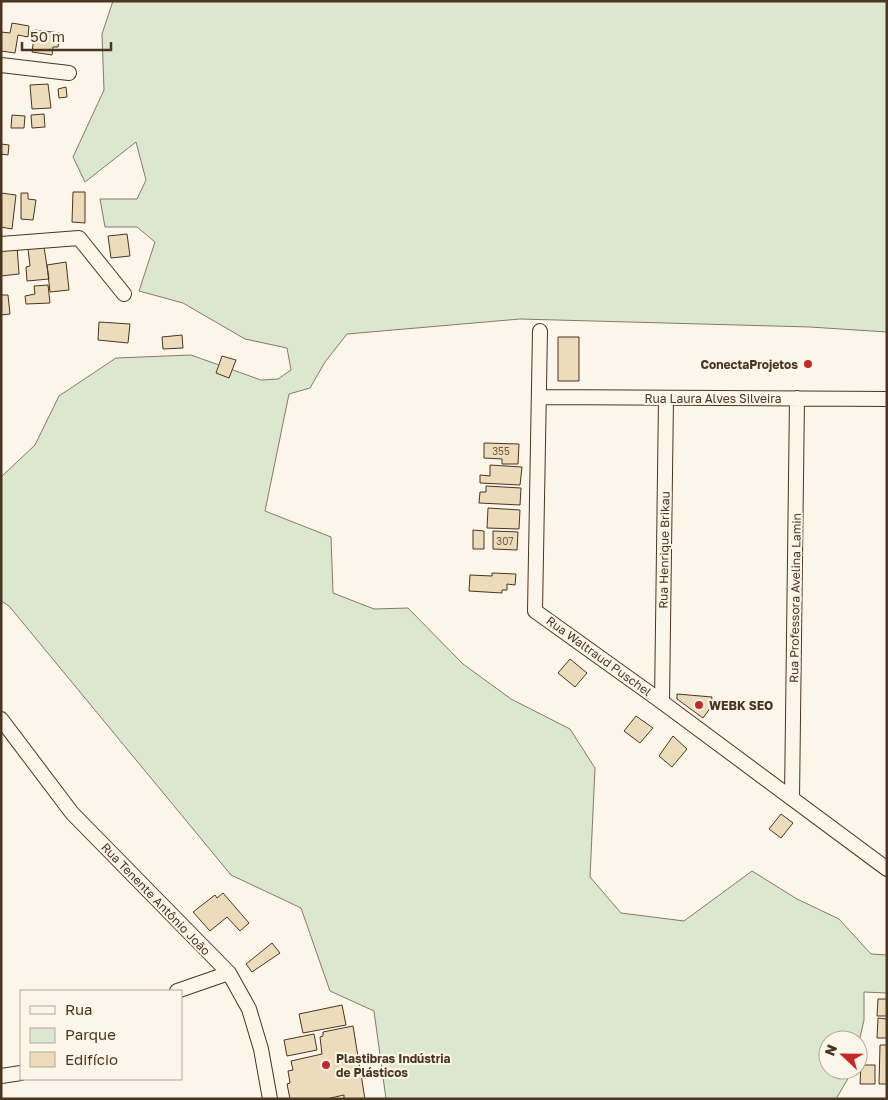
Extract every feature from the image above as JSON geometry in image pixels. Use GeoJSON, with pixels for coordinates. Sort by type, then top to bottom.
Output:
{"type":"FeatureCollection","features":[{"type":"Feature","properties":{"kind":"street"},"geometry":{"type":"LineString","coordinates":[[1,65],[69,73]]}},
{"type":"Feature","properties":{"kind":"street"},"geometry":{"type":"LineString","coordinates":[[1,244],[78,238],[124,294]]}},
{"type":"Feature","properties":{"kind":"street","name":"Rua Waltraud Puschel"},"geometry":{"type":"LineString","coordinates":[[540,331],[535,611],[662,702],[887,869]]}},
{"type":"Feature","properties":{"kind":"street","name":"Rua Laura Alves Silveira"},"geometry":{"type":"LineString","coordinates":[[539,397],[887,398]]}},
{"type":"Feature","properties":{"kind":"street","name":"Rua Henrique Brikau"},"geometry":{"type":"LineString","coordinates":[[662,702],[666,398]]}},
{"type":"Feature","properties":{"kind":"street","name":"Rua Professora Avelina Lamin"},"geometry":{"type":"LineString","coordinates":[[792,798],[797,398]]}},
{"type":"Feature","properties":{"kind":"street","name":"Rua Tenente Antônio João"},"geometry":{"type":"LineString","coordinates":[[1,719],[72,813],[229,973],[249,1009],[261,1048],[270,1099]]}},
{"type":"Feature","properties":{"kind":"street"},"geometry":{"type":"LineString","coordinates":[[180,990],[229,973]]}},
{"type":"Feature","properties":{"kind":"street"},"geometry":{"type":"LineString","coordinates":[[1,1076],[20,1073]]}},
{"type":"Feature","properties":{"kind":"green space"},"geometry":{"type":"Polygon","coordinates":[[[113,1],[887,1],[887,332],[810,327],[520,319],[347,334],[325,362],[310,388],[289,394],[265,511],[331,537],[333,593],[374,609],[408,608],[463,664],[511,699],[570,729],[595,768],[590,877],[621,913],[684,921],[752,871],[797,899],[839,919],[871,954],[887,955],[887,993],[864,992],[864,1020],[862,1030],[818,1030],[818,1080],[847,1080],[836,1099],[386,1099],[374,1011],[330,991],[301,908],[231,875],[9,606],[1,601],[1,477],[35,445],[59,396],[116,358],[191,355],[261,380],[278,379],[291,370],[287,348],[245,339],[183,303],[139,291],[155,242],[137,227],[105,227],[100,199],[137,199],[146,180],[136,142],[85,182],[73,157],[104,90],[102,34],[113,1]]]}},
{"type":"Feature","properties":{"kind":"building"},"geometry":{"type":"Polygon","coordinates":[[[12,23],[29,26],[28,37],[18,35],[15,53],[1,51],[1,32],[10,33],[12,23]]]}},
{"type":"Feature","properties":{"kind":"building"},"geometry":{"type":"Polygon","coordinates":[[[35,30],[60,33],[58,47],[53,47],[52,55],[32,52],[35,30]]]}},
{"type":"Feature","properties":{"kind":"building"},"geometry":{"type":"Polygon","coordinates":[[[48,84],[51,108],[32,109],[30,85],[48,84]]]}},
{"type":"Feature","properties":{"kind":"building"},"geometry":{"type":"Polygon","coordinates":[[[66,87],[67,97],[59,98],[58,89],[66,87]]]}},
{"type":"Feature","properties":{"kind":"building"},"geometry":{"type":"Polygon","coordinates":[[[44,114],[45,127],[32,128],[31,115],[44,114]]]}},
{"type":"Feature","properties":{"kind":"building"},"geometry":{"type":"Polygon","coordinates":[[[12,115],[25,116],[24,128],[11,128],[12,115]]]}},
{"type":"Feature","properties":{"kind":"building"},"geometry":{"type":"Polygon","coordinates":[[[1,144],[9,145],[8,155],[1,154],[1,144]]]}},
{"type":"Feature","properties":{"kind":"building"},"geometry":{"type":"Polygon","coordinates":[[[73,192],[85,192],[85,223],[72,222],[73,192]]]}},
{"type":"Feature","properties":{"kind":"building"},"geometry":{"type":"Polygon","coordinates":[[[1,193],[16,195],[12,229],[1,227],[1,193]]]}},
{"type":"Feature","properties":{"kind":"building"},"geometry":{"type":"Polygon","coordinates":[[[21,193],[28,193],[28,199],[36,200],[33,220],[21,219],[21,193]]]}},
{"type":"Feature","properties":{"kind":"building"},"geometry":{"type":"Polygon","coordinates":[[[127,234],[130,256],[111,258],[108,236],[127,234]]]}},
{"type":"Feature","properties":{"kind":"building"},"geometry":{"type":"Polygon","coordinates":[[[17,246],[19,274],[1,276],[1,248],[17,246]]]}},
{"type":"Feature","properties":{"kind":"building"},"geometry":{"type":"Polygon","coordinates":[[[44,247],[49,279],[27,281],[26,267],[30,266],[28,249],[44,247]]]}},
{"type":"Feature","properties":{"kind":"building"},"geometry":{"type":"Polygon","coordinates":[[[66,262],[69,290],[50,292],[47,265],[66,262]]]}},
{"type":"Feature","properties":{"kind":"building"},"geometry":{"type":"Polygon","coordinates":[[[48,285],[50,303],[26,304],[25,296],[35,294],[34,286],[48,285]]]}},
{"type":"Feature","properties":{"kind":"building"},"geometry":{"type":"Polygon","coordinates":[[[1,295],[8,295],[10,314],[1,315],[1,295]]]}},
{"type":"Feature","properties":{"kind":"building"},"geometry":{"type":"Polygon","coordinates":[[[99,322],[130,324],[128,343],[98,340],[99,322]]]}},
{"type":"Feature","properties":{"kind":"building"},"geometry":{"type":"Polygon","coordinates":[[[182,335],[183,348],[163,349],[162,337],[182,335]]]}},
{"type":"Feature","properties":{"kind":"building"},"geometry":{"type":"Polygon","coordinates":[[[558,337],[579,337],[579,381],[558,381],[558,337]]]}},
{"type":"Feature","properties":{"kind":"building"},"geometry":{"type":"Polygon","coordinates":[[[222,356],[236,360],[229,378],[216,373],[222,356]]]}},
{"type":"Feature","properties":{"kind":"building"},"geometry":{"type":"Polygon","coordinates":[[[484,443],[519,444],[518,464],[502,464],[502,459],[484,458],[484,443]]]}},
{"type":"Feature","properties":{"kind":"building"},"geometry":{"type":"Polygon","coordinates":[[[490,465],[522,467],[520,485],[480,483],[480,475],[490,476],[490,465]]]}},
{"type":"Feature","properties":{"kind":"building"},"geometry":{"type":"Polygon","coordinates":[[[486,486],[521,488],[520,505],[479,503],[480,492],[486,492],[486,486]]]}},
{"type":"Feature","properties":{"kind":"building"},"geometry":{"type":"Polygon","coordinates":[[[488,508],[520,510],[519,529],[487,528],[488,508]]]}},
{"type":"Feature","properties":{"kind":"building"},"geometry":{"type":"Polygon","coordinates":[[[473,530],[484,531],[484,549],[473,549],[473,530]]]}},
{"type":"Feature","properties":{"kind":"building"},"geometry":{"type":"Polygon","coordinates":[[[493,531],[518,532],[517,550],[493,549],[493,531]]]}},
{"type":"Feature","properties":{"kind":"building"},"geometry":{"type":"Polygon","coordinates":[[[492,573],[516,574],[515,585],[507,584],[507,590],[502,590],[502,593],[469,591],[470,575],[492,576],[492,573]]]}},
{"type":"Feature","properties":{"kind":"building"},"geometry":{"type":"Polygon","coordinates":[[[570,659],[587,673],[575,687],[558,673],[570,659]]]}},
{"type":"Feature","properties":{"kind":"building","name":"WEBK SEO"},"geometry":{"type":"Polygon","coordinates":[[[677,694],[712,697],[711,707],[703,718],[677,699],[677,694]]]}},
{"type":"Feature","properties":{"kind":"building"},"geometry":{"type":"Polygon","coordinates":[[[636,716],[653,728],[640,743],[624,731],[636,716]]]}},
{"type":"Feature","properties":{"kind":"building"},"geometry":{"type":"Polygon","coordinates":[[[673,736],[687,749],[672,767],[659,756],[673,736]]]}},
{"type":"Feature","properties":{"kind":"building"},"geometry":{"type":"Polygon","coordinates":[[[781,814],[793,823],[781,838],[769,829],[781,814]]]}},
{"type":"Feature","properties":{"kind":"building"},"geometry":{"type":"Polygon","coordinates":[[[223,893],[249,923],[240,931],[227,917],[210,931],[193,912],[215,895],[217,898],[223,893]]]}},
{"type":"Feature","properties":{"kind":"building"},"geometry":{"type":"Polygon","coordinates":[[[272,943],[280,953],[252,972],[246,964],[272,943]]]}},
{"type":"Feature","properties":{"kind":"building"},"geometry":{"type":"Polygon","coordinates":[[[878,999],[887,999],[887,1016],[877,1016],[878,999]]]}},
{"type":"Feature","properties":{"kind":"building"},"geometry":{"type":"Polygon","coordinates":[[[342,1005],[346,1025],[303,1033],[299,1014],[342,1005]]]}},
{"type":"Feature","properties":{"kind":"building"},"geometry":{"type":"Polygon","coordinates":[[[878,1018],[887,1019],[887,1038],[877,1038],[878,1018]]]}},
{"type":"Feature","properties":{"kind":"building","name":"Plastibras Indústria de Plásticos"},"geometry":{"type":"Polygon","coordinates":[[[353,1026],[365,1099],[344,1099],[344,1095],[326,1099],[290,1099],[287,1084],[290,1083],[288,1071],[293,1070],[291,1061],[322,1054],[320,1037],[323,1036],[323,1032],[353,1026]]]}},
{"type":"Feature","properties":{"kind":"building"},"geometry":{"type":"Polygon","coordinates":[[[314,1034],[317,1050],[287,1056],[284,1040],[314,1034]]]}},
{"type":"Feature","properties":{"kind":"building"},"geometry":{"type":"Polygon","coordinates":[[[880,1045],[887,1045],[887,1084],[879,1084],[880,1045]]]}},
{"type":"Feature","properties":{"kind":"building"},"geometry":{"type":"Polygon","coordinates":[[[868,1065],[875,1065],[875,1084],[860,1084],[860,1080],[868,1080],[868,1065]]]}},
{"type":"Feature","properties":{"kind":"place","name":"ConectaProjetos"},"geometry":{"type":"Point","coordinates":[808,364]}},
{"type":"Feature","properties":{"kind":"place","name":"WEBK SEO"},"geometry":{"type":"Point","coordinates":[699,705]}},
{"type":"Feature","properties":{"kind":"place","name":"Plastibras Indústria de Plásticos"},"geometry":{"type":"Point","coordinates":[326,1065]}}]}
